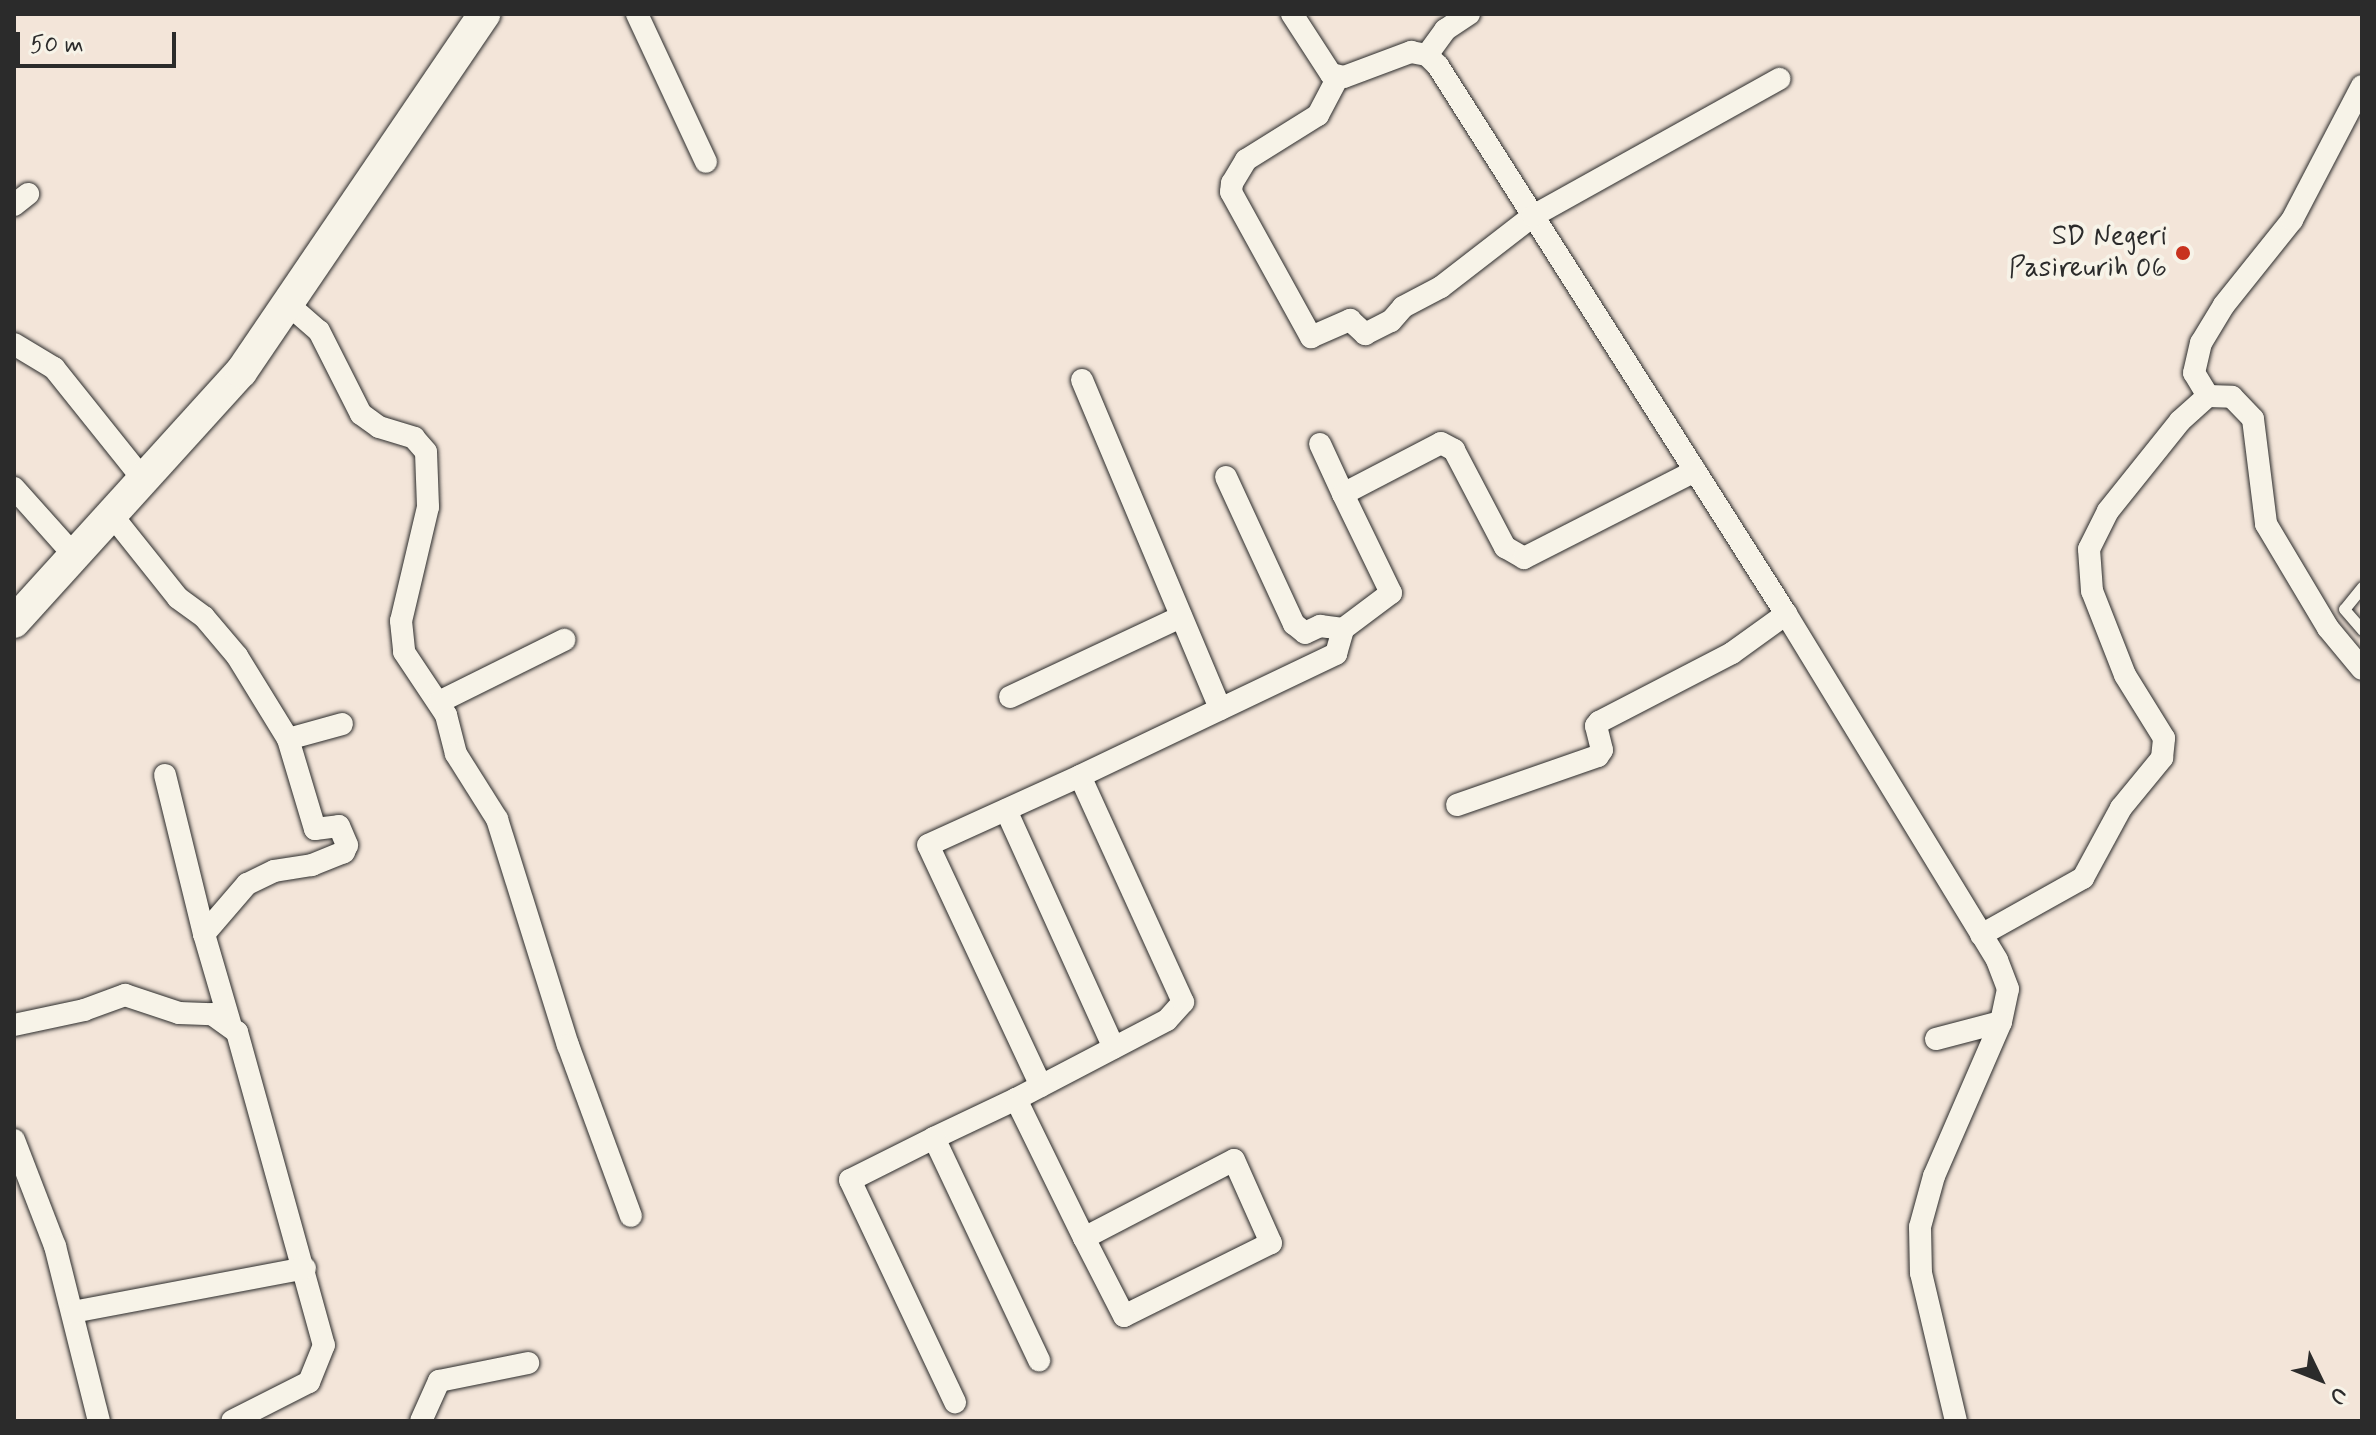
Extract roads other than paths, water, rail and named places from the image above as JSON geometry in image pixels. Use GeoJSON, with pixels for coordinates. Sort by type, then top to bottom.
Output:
{"type":"FeatureCollection","features":[{"type":"Feature","properties":{"kind":"main road"},"geometry":{"type":"LineString","coordinates":[[14,622],[142,478],[210,409],[290,306],[484,14]]}},
{"type":"Feature","properties":{"kind":"street"},"geometry":{"type":"LineString","coordinates":[[637,14],[706,162]]}},
{"type":"Feature","properties":{"kind":"street"},"geometry":{"type":"LineString","coordinates":[[1292,14],[1320,63],[1338,77]]}},
{"type":"Feature","properties":{"kind":"street"},"geometry":{"type":"LineString","coordinates":[[1427,55],[1445,30],[1469,14]]}},
{"type":"Feature","properties":{"kind":"street"},"geometry":{"type":"LineString","coordinates":[[1779,79],[1533,216],[1441,287],[1369,333],[1350,320],[1309,336],[1231,192],[1232,183],[1246,160],[1318,115],[1338,77],[1411,52],[1427,55],[1533,216],[1786,614],[1981,935],[2008,989],[2001,1022],[1934,1176],[1920,1227],[1921,1273],[1956,1421]]}},
{"type":"Feature","properties":{"kind":"street"},"geometry":{"type":"LineString","coordinates":[[2208,396],[2194,373],[2201,343],[2224,305],[2292,220],[2362,86]]}},
{"type":"Feature","properties":{"kind":"street"},"geometry":{"type":"LineString","coordinates":[[290,306],[319,331],[361,414],[379,427],[414,438],[426,452],[428,507],[400,638],[408,662],[439,702],[462,767],[497,819],[568,1045],[631,1216]]}},
{"type":"Feature","properties":{"kind":"street"},"geometry":{"type":"LineString","coordinates":[[14,344],[54,368],[142,478]]}},
{"type":"Feature","properties":{"kind":"street"},"geometry":{"type":"LineString","coordinates":[[1082,380],[1220,709]]}},
{"type":"Feature","properties":{"kind":"street"},"geometry":{"type":"LineString","coordinates":[[1981,935],[2083,878],[2121,808],[2162,758],[2164,738],[2125,675],[2092,591],[2089,549],[2108,511],[2193,406],[2208,396],[2232,397],[2253,419],[2266,524],[2328,628],[2362,669]]}},
{"type":"Feature","properties":{"kind":"street"},"geometry":{"type":"LineString","coordinates":[[1343,494],[1441,443],[1454,450],[1505,547],[1524,558],[1695,471]]}},
{"type":"Feature","properties":{"kind":"street"},"geometry":{"type":"LineString","coordinates":[[1041,1086],[928,845],[1336,654],[1343,629],[1391,593],[1320,444]]}},
{"type":"Feature","properties":{"kind":"street"},"geometry":{"type":"LineString","coordinates":[[1226,477],[1313,664]]}},
{"type":"Feature","properties":{"kind":"street"},"geometry":{"type":"LineString","coordinates":[[14,488],[73,554]]}},
{"type":"Feature","properties":{"kind":"street"},"geometry":{"type":"LineString","coordinates":[[111,514],[178,598],[204,617],[237,656],[288,739],[315,829],[339,826],[346,849],[312,865],[274,871],[247,884],[204,934]]}},
{"type":"Feature","properties":{"kind":"street"},"geometry":{"type":"LineString","coordinates":[[1457,805],[1600,755],[1598,723],[1732,653],[1786,614]]}},
{"type":"Feature","properties":{"kind":"street"},"geometry":{"type":"LineString","coordinates":[[1010,697],[1181,617]]}},
{"type":"Feature","properties":{"kind":"street"},"geometry":{"type":"LineString","coordinates":[[1294,624],[1305,633],[1320,626],[1343,629]]}},
{"type":"Feature","properties":{"kind":"street"},"geometry":{"type":"LineString","coordinates":[[439,702],[564,640]]}},
{"type":"Feature","properties":{"kind":"street"},"geometry":{"type":"LineString","coordinates":[[288,739],[342,724]]}},
{"type":"Feature","properties":{"kind":"street"},"geometry":{"type":"LineString","coordinates":[[165,775],[204,934],[230,1023],[244,1055],[324,1345],[319,1367],[296,1392],[232,1421]]}},
{"type":"Feature","properties":{"kind":"street"},"geometry":{"type":"LineString","coordinates":[[955,1402],[850,1180],[1016,1099],[1167,1020],[1183,1002],[1080,776]]}},
{"type":"Feature","properties":{"kind":"street"},"geometry":{"type":"LineString","coordinates":[[1006,810],[1114,1048]]}},
{"type":"Feature","properties":{"kind":"street"},"geometry":{"type":"LineString","coordinates":[[14,1025],[84,1010],[125,995],[230,1023]]}},
{"type":"Feature","properties":{"kind":"street"},"geometry":{"type":"LineString","coordinates":[[1936,1039],[2001,1022]]}},
{"type":"Feature","properties":{"kind":"street"},"geometry":{"type":"LineString","coordinates":[[1016,1099],[1084,1238],[1124,1316],[1271,1243],[1234,1160],[1084,1238]]}},
{"type":"Feature","properties":{"kind":"street"},"geometry":{"type":"LineString","coordinates":[[934,1138],[1039,1360]]}},
{"type":"Feature","properties":{"kind":"street"},"geometry":{"type":"LineString","coordinates":[[14,1140],[55,1246],[99,1421]]}},
{"type":"Feature","properties":{"kind":"street"},"geometry":{"type":"LineString","coordinates":[[73,1312],[305,1268]]}},
{"type":"Feature","properties":{"kind":"street"},"geometry":{"type":"LineString","coordinates":[[421,1421],[439,1381],[528,1363]]}},
{"type":"Feature","properties":{"kind":"lane"},"geometry":{"type":"LineString","coordinates":[[2362,587],[2344,609],[2362,630]]}},
{"type":"Feature","properties":{"kind":"place","name":"SD Negeri Pasireurih 06"},"geometry":{"type":"Point","coordinates":[2183,253]}}]}
